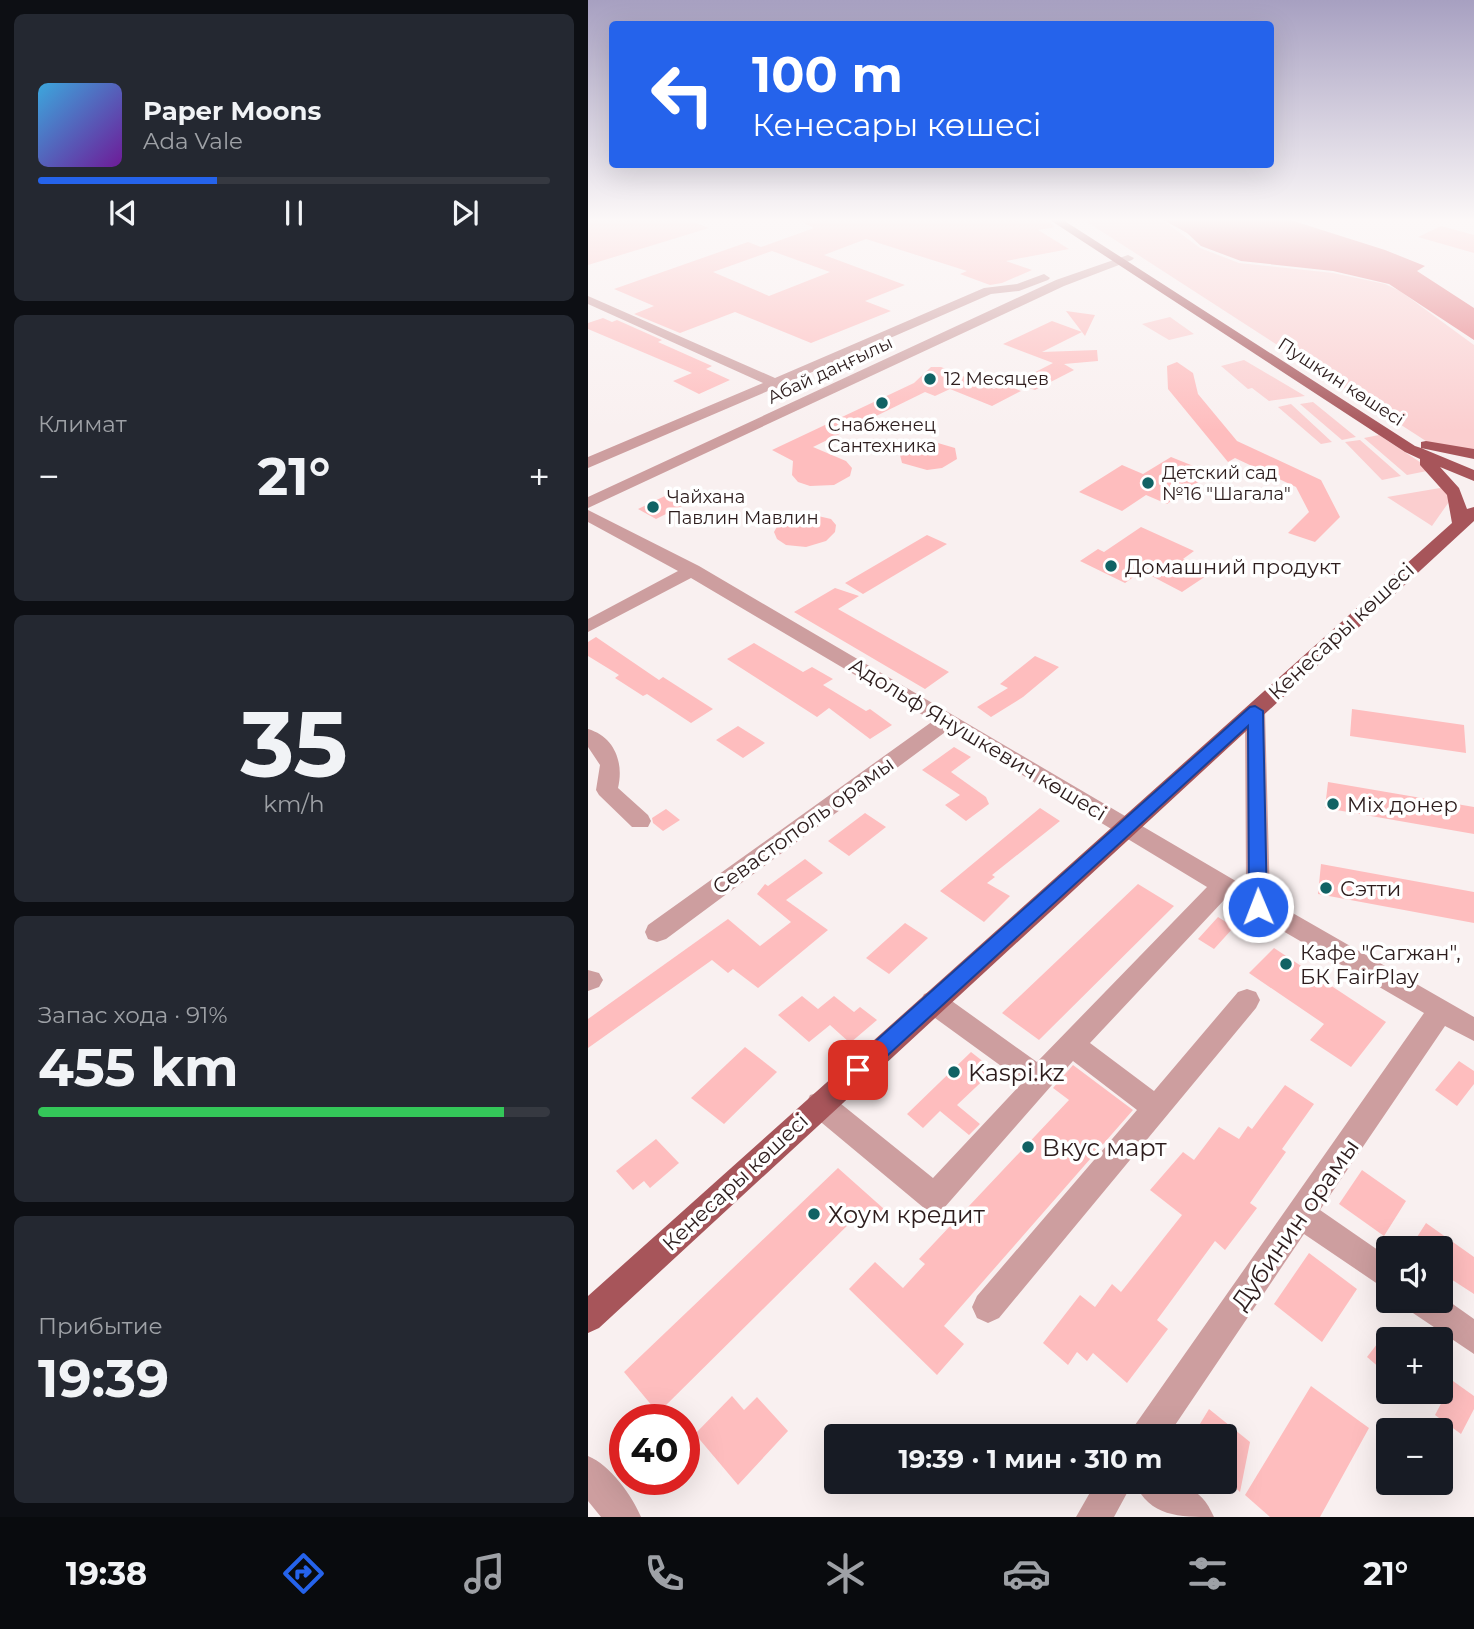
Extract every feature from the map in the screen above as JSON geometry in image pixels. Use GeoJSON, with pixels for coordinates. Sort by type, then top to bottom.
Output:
{"type":"FeatureCollection","features":[{"type":"Feature","properties":{"kind":"main road","name":"Пушкин көшесі"},"geometry":{"type":"LineString","coordinates":[[1168,289],[1410,449],[1474,476]]}},
{"type":"Feature","properties":{"kind":"main road","name":"Пушкин көшесі"},"geometry":{"type":"LineString","coordinates":[[1171,289],[1426,445],[1474,460]]}},
{"type":"Feature","properties":{"kind":"main road"},"geometry":{"type":"LineString","coordinates":[[1426,445],[1474,454]]}},
{"type":"Feature","properties":{"kind":"main road"},"geometry":{"type":"LineString","coordinates":[[1410,449],[1450,484],[1460,513],[1467,517]]}},
{"type":"Feature","properties":{"kind":"main road","name":"Кенесары көшесі"},"geometry":{"type":"LineString","coordinates":[[588,1317],[1467,517]]}},
{"type":"Feature","properties":{"kind":"street"},"geometry":{"type":"LineString","coordinates":[[588,463],[988,291],[1005,289]]}},
{"type":"Feature","properties":{"kind":"street","name":"Абай даңғылы"},"geometry":{"type":"LineString","coordinates":[[588,503],[1048,289]]}},
{"type":"Feature","properties":{"kind":"street"},"geometry":{"type":"LineString","coordinates":[[588,300],[813,399]]}},
{"type":"Feature","properties":{"kind":"street","name":"Адольф Янушкевич көшесі"},"geometry":{"type":"LineString","coordinates":[[588,514],[692,570],[949,719],[1258,907],[1474,1030]]}},
{"type":"Feature","properties":{"kind":"street"},"geometry":{"type":"LineString","coordinates":[[588,625],[692,570]]}},
{"type":"Feature","properties":{"kind":"street"},"geometry":{"type":"LineString","coordinates":[[1255,711],[1258,907]]}},
{"type":"Feature","properties":{"kind":"street","name":"Севастополь орамы"},"geometry":{"type":"LineString","coordinates":[[657,932],[949,719]]}},
{"type":"Feature","properties":{"kind":"street"},"geometry":{"type":"LineString","coordinates":[[588,736],[606,751],[613,770],[607,790],[640,821]]}},
{"type":"Feature","properties":{"kind":"street"},"geometry":{"type":"LineString","coordinates":[[820,1104],[934,1198],[1032,1091],[1039,1078],[1223,886]]}},
{"type":"Feature","properties":{"kind":"street"},"geometry":{"type":"LineString","coordinates":[[988,1307],[1247,1000]]}},
{"type":"Feature","properties":{"kind":"street"},"geometry":{"type":"LineString","coordinates":[[933,1002],[1039,1078]]}},
{"type":"Feature","properties":{"kind":"street","name":"Дубинин орамы"},"geometry":{"type":"LineString","coordinates":[[1156,1424],[1441,1010]]}},
{"type":"Feature","properties":{"kind":"street"},"geometry":{"type":"LineString","coordinates":[[1071,1044],[1154,1107]]}},
{"type":"Feature","properties":{"kind":"street"},"geometry":{"type":"LineString","coordinates":[[1302,1215],[1376,1267]]}},
{"type":"Feature","properties":{"kind":"street"},"geometry":{"type":"LineString","coordinates":[[1439,1313],[1474,1338]]}},
{"type":"Feature","properties":{"kind":"street"},"geometry":{"type":"LineString","coordinates":[[588,1473],[623,1517]]}},
{"type":"Feature","properties":{"kind":"street"},"geometry":{"type":"LineString","coordinates":[[1094,1517],[1108,1494]]}},
{"type":"Feature","properties":{"kind":"street"},"geometry":{"type":"LineString","coordinates":[[1166,1494],[1196,1517]]}},
{"type":"Feature","properties":{"kind":"shaded area"},"geometry":{"type":"Polygon","coordinates":[[[1190,289],[1395,289],[1400,291],[1474,345],[1474,452],[1429,443],[1190,289]]]}},
{"type":"Feature","properties":{"kind":"shaded area"},"geometry":{"type":"Polygon","coordinates":[[[1396,289],[1444,289],[1474,308],[1474,340],[1396,289]]]}},
{"type":"Feature","properties":{"kind":"shaded area"},"geometry":{"type":"Polygon","coordinates":[[[1170,317],[1194,334],[1169,340],[1142,324],[1170,317]]]}},
{"type":"Feature","properties":{"kind":"shaded area"},"geometry":{"type":"Polygon","coordinates":[[[1244,360],[1305,396],[1269,401],[1252,388],[1248,389],[1221,366],[1244,360]]]}},
{"type":"Feature","properties":{"kind":"shaded area"},"geometry":{"type":"Polygon","coordinates":[[[1313,402],[1356,437],[1342,440],[1300,404],[1313,402]]]}},
{"type":"Feature","properties":{"kind":"shaded area"},"geometry":{"type":"Polygon","coordinates":[[[1291,404],[1332,442],[1321,444],[1278,407],[1291,404]]]}},
{"type":"Feature","properties":{"kind":"shaded area"},"geometry":{"type":"Polygon","coordinates":[[[1379,435],[1432,470],[1407,475],[1364,438],[1379,435]]]}},
{"type":"Feature","properties":{"kind":"shaded area"},"geometry":{"type":"Polygon","coordinates":[[[1360,440],[1401,476],[1382,480],[1345,442],[1360,440]]]}},
{"type":"Feature","properties":{"kind":"shaded area"},"geometry":{"type":"Polygon","coordinates":[[[1446,487],[1451,499],[1432,526],[1387,497],[1446,487]]]}},
{"type":"Feature","properties":{"kind":"building"},"geometry":{"type":"Polygon","coordinates":[[[614,289],[752,289],[769,296],[787,289],[896,289],[865,301],[891,311],[811,343],[735,312],[680,333],[634,314],[654,306],[614,289]]]}},
{"type":"Feature","properties":{"kind":"building"},"geometry":{"type":"Polygon","coordinates":[[[1066,311],[1095,315],[1085,336],[1082,332],[1066,311]]]}},
{"type":"Feature","properties":{"kind":"building"},"geometry":{"type":"Polygon","coordinates":[[[603,318],[612,322],[617,320],[662,340],[658,342],[712,366],[706,369],[730,380],[699,394],[673,381],[692,373],[588,329],[588,323],[603,318]]]}},
{"type":"Feature","properties":{"kind":"building"},"geometry":{"type":"Polygon","coordinates":[[[1052,321],[1082,332],[1042,352],[1097,350],[1098,361],[1064,364],[1074,370],[1035,390],[1014,383],[1053,363],[1003,344],[1052,321]]]}},
{"type":"Feature","properties":{"kind":"building"},"geometry":{"type":"Polygon","coordinates":[[[1177,362],[1193,373],[1198,394],[1237,441],[1321,480],[1340,517],[1315,542],[1288,533],[1309,512],[1296,487],[1235,458],[1228,462],[1168,389],[1167,366],[1177,362]]]}},
{"type":"Feature","properties":{"kind":"building"},"geometry":{"type":"Polygon","coordinates":[[[931,367],[941,367],[994,389],[1004,384],[1021,391],[992,406],[950,389],[935,396],[925,392],[813,447],[846,461],[852,468],[850,476],[834,485],[810,486],[798,482],[792,475],[793,461],[772,450],[914,383],[931,367]]]}},
{"type":"Feature","properties":{"kind":"building"},"geometry":{"type":"Polygon","coordinates":[[[931,441],[955,448],[957,459],[942,468],[927,470],[902,463],[900,455],[905,448],[931,441]]]}},
{"type":"Feature","properties":{"kind":"building"},"geometry":{"type":"Polygon","coordinates":[[[1171,457],[1211,473],[1167,504],[1146,495],[1122,511],[1079,492],[1122,465],[1143,474],[1171,457]]]}},
{"type":"Feature","properties":{"kind":"building"},"geometry":{"type":"Polygon","coordinates":[[[669,494],[686,504],[656,519],[638,509],[669,494]]]}},
{"type":"Feature","properties":{"kind":"building"},"geometry":{"type":"Polygon","coordinates":[[[805,513],[831,519],[836,525],[835,532],[826,541],[806,547],[786,545],[777,539],[774,532],[779,523],[805,513]]]}},
{"type":"Feature","properties":{"kind":"building"},"geometry":{"type":"Polygon","coordinates":[[[1141,527],[1194,551],[1183,559],[1212,572],[1182,592],[1142,571],[1125,583],[1080,561],[1098,549],[1104,552],[1141,527]]]}},
{"type":"Feature","properties":{"kind":"building"},"geometry":{"type":"Polygon","coordinates":[[[927,535],[947,544],[863,594],[845,583],[927,535]]]}},
{"type":"Feature","properties":{"kind":"building"},"geometry":{"type":"Polygon","coordinates":[[[835,588],[859,596],[838,609],[949,672],[925,689],[794,612],[835,588]]]}},
{"type":"Feature","properties":{"kind":"building"},"geometry":{"type":"Polygon","coordinates":[[[596,637],[659,680],[663,677],[713,709],[691,723],[647,694],[643,696],[615,678],[619,675],[588,656],[588,642],[596,637]]]}},
{"type":"Feature","properties":{"kind":"building"},"geometry":{"type":"Polygon","coordinates":[[[754,643],[803,672],[812,667],[833,679],[823,685],[866,711],[870,709],[892,725],[870,739],[829,708],[817,717],[727,659],[754,643]]]}},
{"type":"Feature","properties":{"kind":"building"},"geometry":{"type":"Polygon","coordinates":[[[1035,656],[1059,667],[1023,697],[991,717],[977,707],[1008,688],[1000,684],[1035,656]]]}},
{"type":"Feature","properties":{"kind":"building"},"geometry":{"type":"Polygon","coordinates":[[[1352,709],[1464,725],[1466,753],[1350,736],[1352,709]]]}},
{"type":"Feature","properties":{"kind":"building"},"geometry":{"type":"Polygon","coordinates":[[[738,726],[765,743],[743,758],[716,740],[738,726]]]}},
{"type":"Feature","properties":{"kind":"building"},"geometry":{"type":"Polygon","coordinates":[[[954,747],[971,757],[951,772],[986,797],[989,804],[966,821],[945,805],[960,795],[922,770],[954,747]]]}},
{"type":"Feature","properties":{"kind":"building"},"geometry":{"type":"Polygon","coordinates":[[[1328,782],[1474,807],[1474,834],[1325,808],[1328,782]]]}},
{"type":"Feature","properties":{"kind":"building"},"geometry":{"type":"Polygon","coordinates":[[[1040,808],[1060,821],[992,875],[995,877],[987,883],[1010,896],[984,922],[940,891],[1040,808]]]}},
{"type":"Feature","properties":{"kind":"building"},"geometry":{"type":"Polygon","coordinates":[[[666,809],[680,820],[663,831],[653,823],[652,818],[666,809]]]}},
{"type":"Feature","properties":{"kind":"building"},"geometry":{"type":"Polygon","coordinates":[[[865,813],[886,827],[849,856],[828,841],[865,813]]]}},
{"type":"Feature","properties":{"kind":"building"},"geometry":{"type":"Polygon","coordinates":[[[805,859],[823,873],[786,900],[828,930],[758,988],[733,969],[728,973],[712,960],[588,1048],[588,1019],[728,919],[760,946],[791,922],[757,894],[765,884],[768,886],[805,859]]]}},
{"type":"Feature","properties":{"kind":"building"},"geometry":{"type":"Polygon","coordinates":[[[1321,864],[1474,892],[1474,923],[1318,894],[1321,864]]]}},
{"type":"Feature","properties":{"kind":"building"},"geometry":{"type":"Polygon","coordinates":[[[1138,884],[1174,906],[1039,1040],[1002,1013],[1138,884]]]}},
{"type":"Feature","properties":{"kind":"building"},"geometry":{"type":"Polygon","coordinates":[[[1218,917],[1234,927],[1214,949],[1198,939],[1218,917]]]}},
{"type":"Feature","properties":{"kind":"building"},"geometry":{"type":"Polygon","coordinates":[[[905,923],[928,938],[889,974],[866,958],[905,923]]]}},
{"type":"Feature","properties":{"kind":"building"},"geometry":{"type":"Polygon","coordinates":[[[1274,948],[1386,1022],[1351,1067],[1310,1040],[1324,1024],[1249,973],[1274,948]]]}},
{"type":"Feature","properties":{"kind":"building"},"geometry":{"type":"Polygon","coordinates":[[[802,996],[818,1009],[834,996],[854,1012],[860,1007],[877,1020],[850,1043],[830,1025],[809,1042],[778,1015],[802,996]]]}},
{"type":"Feature","properties":{"kind":"building"},"geometry":{"type":"Polygon","coordinates":[[[745,1047],[777,1072],[724,1124],[691,1098],[745,1047]]]}},
{"type":"Feature","properties":{"kind":"building"},"geometry":{"type":"Polygon","coordinates":[[[971,1052],[994,1070],[957,1105],[980,1124],[969,1135],[940,1111],[923,1128],[907,1114],[971,1052]]]}},
{"type":"Feature","properties":{"kind":"building"},"geometry":{"type":"Polygon","coordinates":[[[1459,1061],[1474,1071],[1474,1084],[1457,1106],[1435,1090],[1459,1061]]]}},
{"type":"Feature","properties":{"kind":"building"},"geometry":{"type":"Polygon","coordinates":[[[1073,1065],[1133,1110],[944,1326],[964,1344],[937,1375],[849,1289],[875,1262],[903,1288],[925,1264],[919,1259],[1069,1100],[1053,1088],[1073,1065]]]}},
{"type":"Feature","properties":{"kind":"building"},"geometry":{"type":"Polygon","coordinates":[[[1285,1085],[1314,1104],[1282,1149],[1286,1152],[1250,1203],[1257,1208],[1225,1250],[1215,1241],[1157,1320],[1168,1329],[1127,1383],[1093,1353],[1087,1361],[1077,1352],[1068,1365],[1043,1343],[1080,1295],[1095,1307],[1112,1284],[1121,1292],[1182,1215],[1150,1190],[1183,1152],[1194,1160],[1219,1127],[1239,1139],[1248,1126],[1252,1129],[1285,1085]]]}},
{"type":"Feature","properties":{"kind":"building"},"geometry":{"type":"Polygon","coordinates":[[[656,1139],[679,1163],[650,1188],[644,1181],[633,1190],[616,1171],[656,1139]]]}},
{"type":"Feature","properties":{"kind":"building"},"geometry":{"type":"Polygon","coordinates":[[[838,1168],[884,1209],[871,1222],[861,1212],[667,1404],[651,1404],[624,1372],[838,1168]]]}},
{"type":"Feature","properties":{"kind":"building"},"geometry":{"type":"Polygon","coordinates":[[[1362,1170],[1406,1201],[1384,1236],[1339,1204],[1362,1170]]]}},
{"type":"Feature","properties":{"kind":"building"},"geometry":{"type":"Polygon","coordinates":[[[1426,1223],[1444,1236],[1418,1236],[1426,1223]]]}},
{"type":"Feature","properties":{"kind":"building"},"geometry":{"type":"Polygon","coordinates":[[[1453,1242],[1474,1257],[1474,1294],[1453,1280],[1453,1242]]]}},
{"type":"Feature","properties":{"kind":"building"},"geometry":{"type":"Polygon","coordinates":[[[1309,1253],[1357,1289],[1322,1342],[1274,1304],[1309,1253]]]}},
{"type":"Feature","properties":{"kind":"building"},"geometry":{"type":"Polygon","coordinates":[[[1376,1345],[1376,1365],[1367,1357],[1376,1345]]]}},
{"type":"Feature","properties":{"kind":"building"},"geometry":{"type":"Polygon","coordinates":[[[1453,1381],[1474,1396],[1474,1409],[1461,1434],[1453,1428],[1453,1418],[1439,1418],[1435,1415],[1441,1404],[1453,1404],[1453,1381]]]}},
{"type":"Feature","properties":{"kind":"building"},"geometry":{"type":"Polygon","coordinates":[[[1311,1386],[1369,1428],[1320,1517],[1270,1517],[1245,1495],[1311,1386]]]}},
{"type":"Feature","properties":{"kind":"building"},"geometry":{"type":"Polygon","coordinates":[[[732,1396],[744,1410],[757,1397],[788,1431],[738,1485],[700,1440],[700,1429],[732,1396]]]}},
{"type":"Feature","properties":{"kind":"building"},"geometry":{"type":"Polygon","coordinates":[[[1209,1409],[1228,1424],[1200,1424],[1209,1409]]]}},
{"type":"Feature","properties":{"kind":"building"},"geometry":{"type":"Polygon","coordinates":[[[1237,1432],[1250,1442],[1240,1492],[1237,1489],[1237,1432]]]}},
{"type":"Feature","properties":{"kind":"place","name":"12 Месяцев"},"geometry":{"type":"Point","coordinates":[930,379]}},
{"type":"Feature","properties":{"kind":"place","name":"Снабженец Сантехника"},"geometry":{"type":"Point","coordinates":[882,403]}},
{"type":"Feature","properties":{"kind":"place","name":"Детский сад №16 \"Шагала\""},"geometry":{"type":"Point","coordinates":[1148,483]}},
{"type":"Feature","properties":{"kind":"place","name":"Чайхана Павлин Мавлин"},"geometry":{"type":"Point","coordinates":[653,507]}},
{"type":"Feature","properties":{"kind":"place","name":"Домашний продукт"},"geometry":{"type":"Point","coordinates":[1111,566]}},
{"type":"Feature","properties":{"kind":"place","name":"Mix донер"},"geometry":{"type":"Point","coordinates":[1333,804]}},
{"type":"Feature","properties":{"kind":"place","name":"Сэтти"},"geometry":{"type":"Point","coordinates":[1326,888]}},
{"type":"Feature","properties":{"kind":"place","name":"Кафе \"Сагжан\", БК FairPlay"},"geometry":{"type":"Point","coordinates":[1286,964]}},
{"type":"Feature","properties":{"kind":"place","name":"Kaspi.kz"},"geometry":{"type":"Point","coordinates":[954,1072]}},
{"type":"Feature","properties":{"kind":"place","name":"Вкус март"},"geometry":{"type":"Point","coordinates":[1028,1147]}},
{"type":"Feature","properties":{"kind":"place","name":"Хоум кредит"},"geometry":{"type":"Point","coordinates":[814,1214]}},
{"type":"Feature","properties":{"kind":"route"},"geometry":{"type":"LineString","coordinates":[[858,1070],[1255,711],[1258,907]]}}]}
